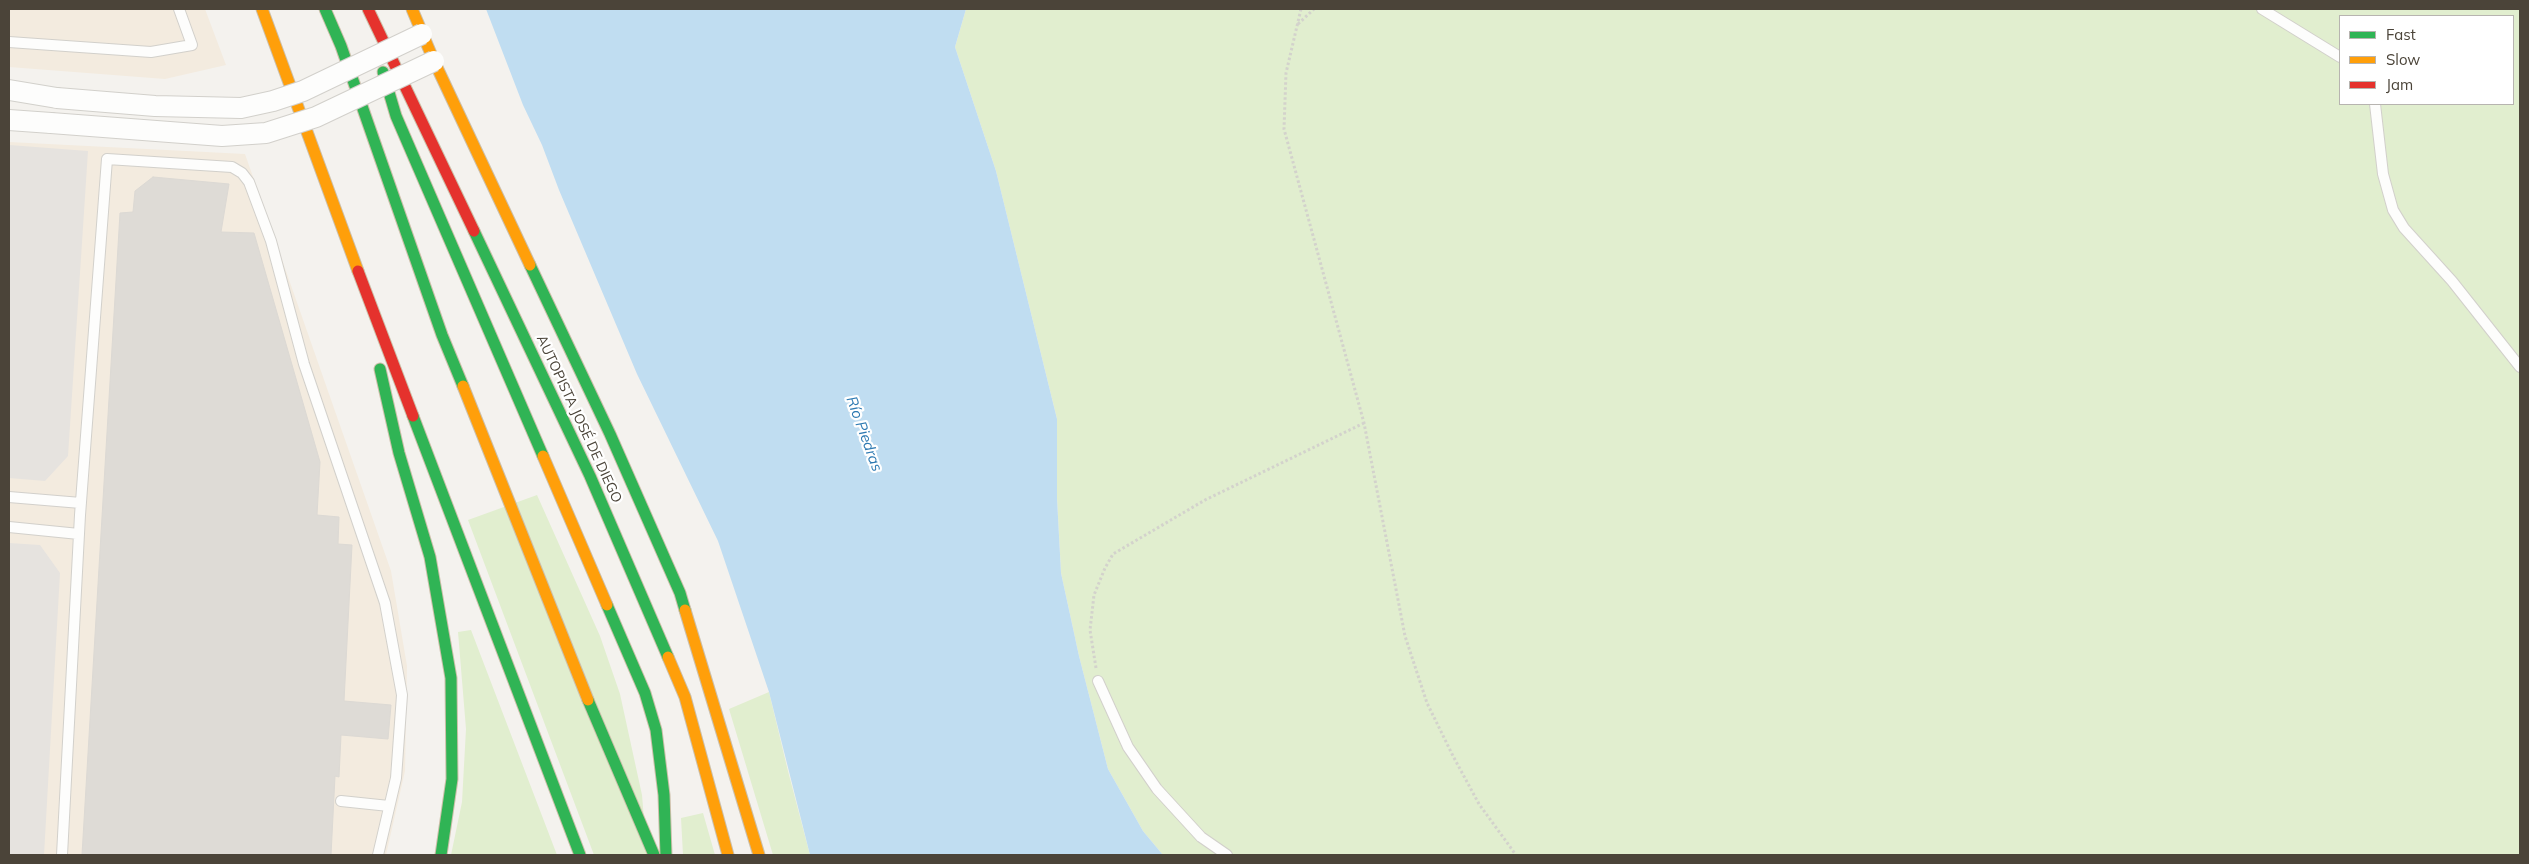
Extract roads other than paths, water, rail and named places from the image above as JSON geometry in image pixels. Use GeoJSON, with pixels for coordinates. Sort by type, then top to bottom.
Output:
{"type":"FeatureCollection","features":[{"type":"Feature","properties":{"kind":"highway"},"geometry":{"type":"LineString","coordinates":[[262,9],[360,277],[580,855]]}},
{"type":"Feature","properties":{"kind":"highway"},"geometry":{"type":"LineString","coordinates":[[325,9],[341,46],[442,335],[578,673],[654,855]]}},
{"type":"Feature","properties":{"kind":"highway"},"geometry":{"type":"LineString","coordinates":[[366,9],[396,116],[645,693],[656,730],[664,795],[666,855]]}},
{"type":"Feature","properties":{"kind":"highway","name":"AUTOPISTA JOSÉ DE DIEGO"},"geometry":{"type":"LineString","coordinates":[[366,9],[590,476],[674,670],[685,697],[728,855]]}},
{"type":"Feature","properties":{"kind":"highway"},"geometry":{"type":"LineString","coordinates":[[412,9],[434,61],[610,434],[680,593],[759,855]]}},
{"type":"Feature","properties":{"kind":"highway"},"geometry":{"type":"LineString","coordinates":[[360,277],[399,453],[430,557],[450,678],[452,779],[441,855]]}},
{"type":"Feature","properties":{"kind":"street"},"geometry":{"type":"LineString","coordinates":[[9,90],[57,98],[155,106],[241,108],[273,101],[303,91],[422,34]]}},
{"type":"Feature","properties":{"kind":"street"},"geometry":{"type":"LineString","coordinates":[[9,120],[222,136],[266,133],[316,117],[434,61]]}},
{"type":"Feature","properties":{"kind":"lane"},"geometry":{"type":"LineString","coordinates":[[9,42],[151,52],[192,44],[179,9]]}},
{"type":"Feature","properties":{"kind":"lane"},"geometry":{"type":"LineString","coordinates":[[2262,9],[2339,56]]}},
{"type":"Feature","properties":{"kind":"lane"},"geometry":{"type":"LineString","coordinates":[[2375,105],[2383,174],[2393,210],[2404,228],[2452,281],[2520,367]]}},
{"type":"Feature","properties":{"kind":"lane"},"geometry":{"type":"LineString","coordinates":[[62,855],[81,503],[107,159],[232,167],[242,173],[249,182],[270,241],[304,364],[385,603],[402,695],[396,778],[378,855]]}},
{"type":"Feature","properties":{"kind":"lane"},"geometry":{"type":"LineString","coordinates":[[9,497],[81,503]]}},
{"type":"Feature","properties":{"kind":"lane"},"geometry":{"type":"LineString","coordinates":[[9,527],[79,534]]}},
{"type":"Feature","properties":{"kind":"lane"},"geometry":{"type":"LineString","coordinates":[[1098,681],[1128,747],[1157,789],[1201,837],[1227,855]]}},
{"type":"Feature","properties":{"kind":"lane"},"geometry":{"type":"LineString","coordinates":[[340,801],[389,806]]}},
{"type":"Feature","properties":{"kind":"water","name":"Río Piedras"},"geometry":{"type":"Polygon","coordinates":[[[486,9],[966,9],[955,47],[996,171],[1057,419],[1057,498],[1061,573],[1079,656],[1108,769],[1143,831],[1163,855],[810,855],[769,692],[718,541],[637,374],[559,190],[542,145],[523,105],[486,9]]]}}]}
